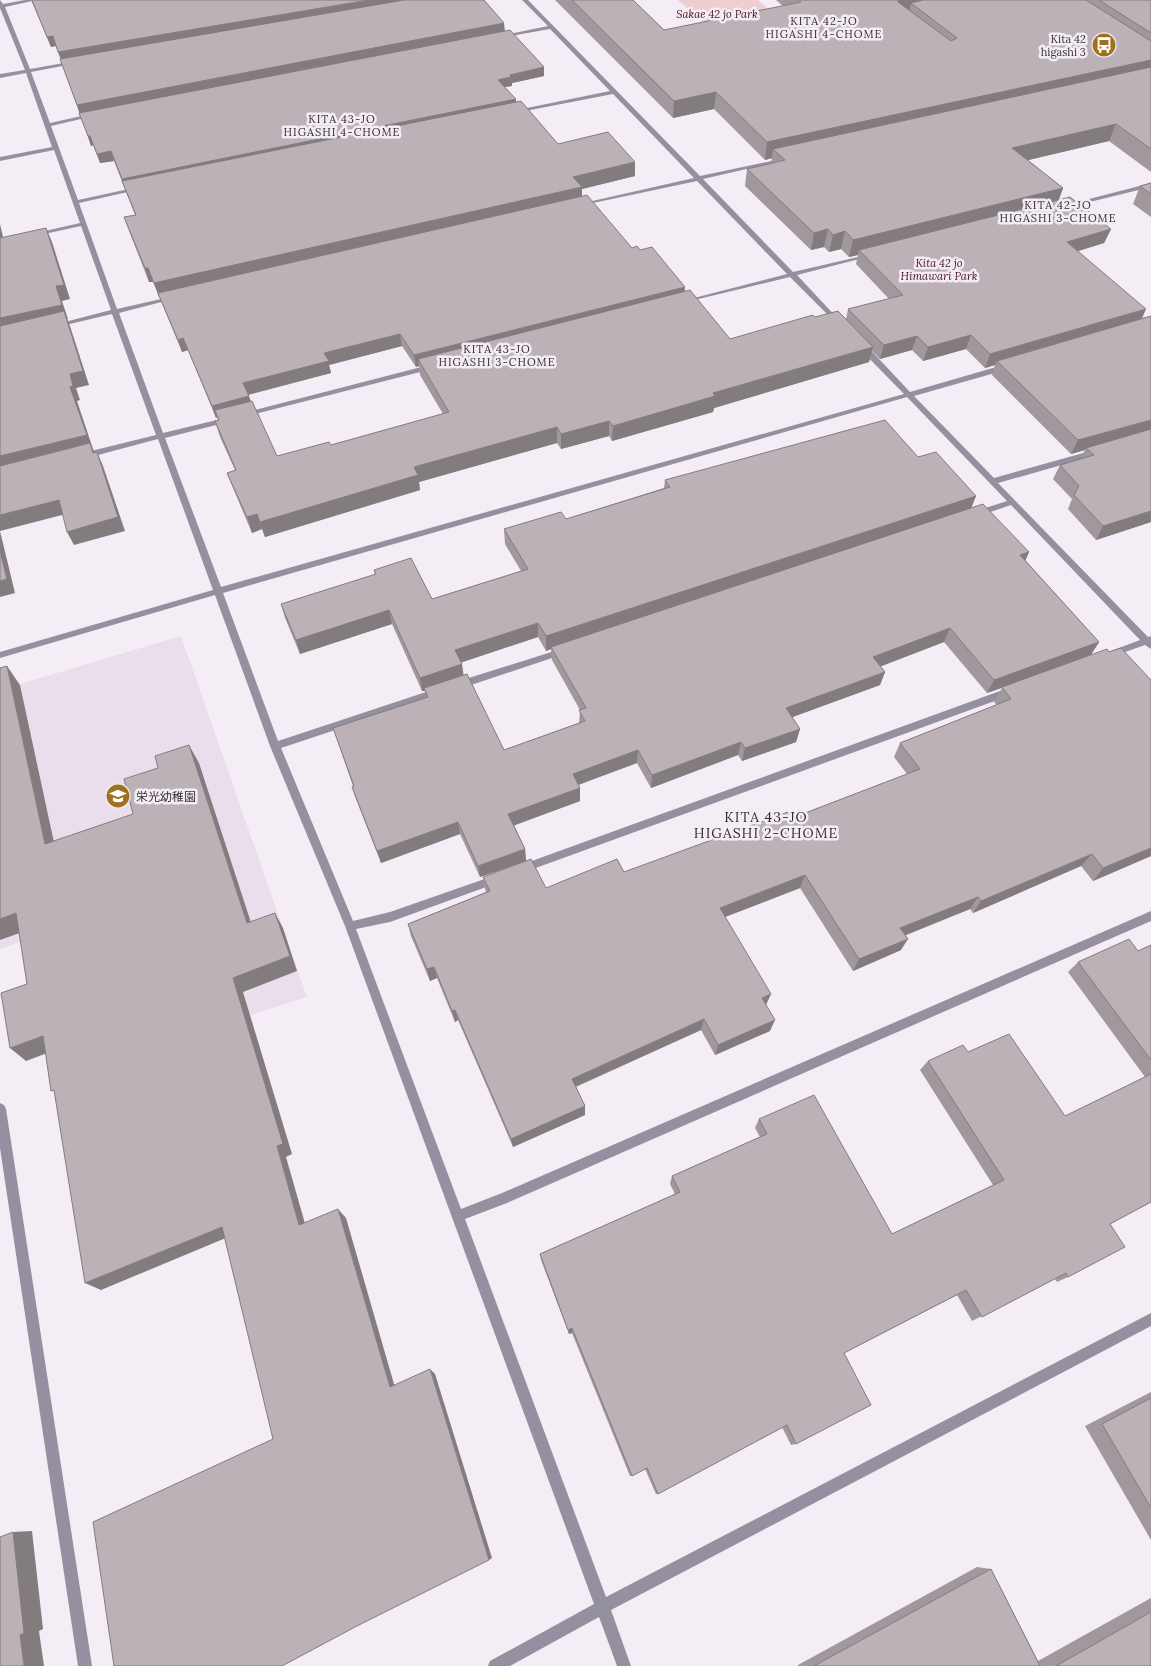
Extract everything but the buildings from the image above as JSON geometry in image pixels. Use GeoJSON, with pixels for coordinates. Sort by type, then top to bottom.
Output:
{"type":"FeatureCollection","features":[{"type":"Feature","properties":{"kind":"street"},"geometry":{"type":"LineString","coordinates":[[34,0],[0,4],[28,71],[275,746],[350,926],[624,1666]]}},
{"type":"Feature","properties":{"kind":"street"},"geometry":{"type":"LineString","coordinates":[[525,0],[846,330]]}},
{"type":"Feature","properties":{"kind":"street"},"geometry":{"type":"LineString","coordinates":[[496,38],[552,28]]}},
{"type":"Feature","properties":{"kind":"street"},"geometry":{"type":"LineString","coordinates":[[0,76],[83,61]]}},
{"type":"Feature","properties":{"kind":"street"},"geometry":{"type":"LineString","coordinates":[[509,113],[614,92]]}},
{"type":"Feature","properties":{"kind":"street"},"geometry":{"type":"LineString","coordinates":[[47,125],[101,114]]}},
{"type":"Feature","properties":{"kind":"street"},"geometry":{"type":"LineString","coordinates":[[0,159],[55,148]]}},
{"type":"Feature","properties":{"kind":"street"},"geometry":{"type":"LineString","coordinates":[[573,207],[790,158]]}},
{"type":"Feature","properties":{"kind":"street"},"geometry":{"type":"LineString","coordinates":[[1055,209],[1151,185]]}},
{"type":"Feature","properties":{"kind":"street"},"geometry":{"type":"LineString","coordinates":[[75,202],[142,188]]}},
{"type":"Feature","properties":{"kind":"street"},"geometry":{"type":"LineString","coordinates":[[26,236],[83,224]]}},
{"type":"Feature","properties":{"kind":"street"},"geometry":{"type":"LineString","coordinates":[[676,304],[874,254]]}},
{"type":"Feature","properties":{"kind":"street"},"geometry":{"type":"LineString","coordinates":[[54,326],[179,297]]}},
{"type":"Feature","properties":{"kind":"street"},"geometry":{"type":"LineString","coordinates":[[853,337],[1150,642],[1102,657]]}},
{"type":"Feature","properties":{"kind":"street"},"geometry":{"type":"LineString","coordinates":[[0,655],[1018,364]]}},
{"type":"Feature","properties":{"kind":"street"},"geometry":{"type":"LineString","coordinates":[[72,458],[437,365]]}},
{"type":"Feature","properties":{"kind":"street"},"geometry":{"type":"LineString","coordinates":[[994,481],[1104,450]]}},
{"type":"Feature","properties":{"kind":"street"},"geometry":{"type":"LineString","coordinates":[[962,519],[1012,502]]}},
{"type":"Feature","properties":{"kind":"street"},"geometry":{"type":"LineString","coordinates":[[275,746],[574,648]]}},
{"type":"Feature","properties":{"kind":"street"},"geometry":{"type":"LineString","coordinates":[[350,926],[390,917],[1018,688]]}},
{"type":"Feature","properties":{"kind":"street"},"geometry":{"type":"LineString","coordinates":[[457,1216],[503,1199],[1151,916]]}},
{"type":"Feature","properties":{"kind":"street"},"geometry":{"type":"LineString","coordinates":[[0,1109],[85,1666]]}},
{"type":"Feature","properties":{"kind":"street"},"geometry":{"type":"LineString","coordinates":[[495,1666],[602,1607],[1151,1319]]}},
{"type":"Feature","properties":{"kind":"shaded area","name":"栄光幼稚園"},"geometry":{"type":"Polygon","coordinates":[[[181,636],[307,997],[164,1043],[132,903],[0,949],[0,690],[181,636]]]}},
{"type":"Feature","properties":{"kind":"green space","name":"Sakae 42 jo Park"},"geometry":{"type":"Polygon","coordinates":[[[678,0],[758,0],[778,17],[712,30],[678,0]]]}},
{"type":"Feature","properties":{"kind":"place","name":"Kita 42 higashi 3"},"geometry":{"type":"Point","coordinates":[1104,45]}},
{"type":"Feature","properties":{"kind":"place","name":"栄光幼稚園"},"geometry":{"type":"Point","coordinates":[118,796]}},
{"type":"Feature","properties":{"kind":"district","name":"KITA 42-JO HIGASHI 4-CHOME"},"geometry":{"type":"Point","coordinates":[824,27]}},
{"type":"Feature","properties":{"kind":"district","name":"KITA 43-JO HIGASHI 4-CHOME"},"geometry":{"type":"Point","coordinates":[342,125]}},
{"type":"Feature","properties":{"kind":"district","name":"KITA 42-JO HIGASHI 3-CHOME"},"geometry":{"type":"Point","coordinates":[1058,211]}},
{"type":"Feature","properties":{"kind":"district","name":"KITA 43-JO HIGASHI 3-CHOME"},"geometry":{"type":"Point","coordinates":[497,355]}},
{"type":"Feature","properties":{"kind":"district","name":"KITA 43-JO HIGASHI 2-CHOME"},"geometry":{"type":"Point","coordinates":[766,826]}},
{"type":"Feature","properties":{"kind":"park label","name":"Kita 42 jo Himawari Park"},"geometry":{"type":"Point","coordinates":[939,269]}}]}
